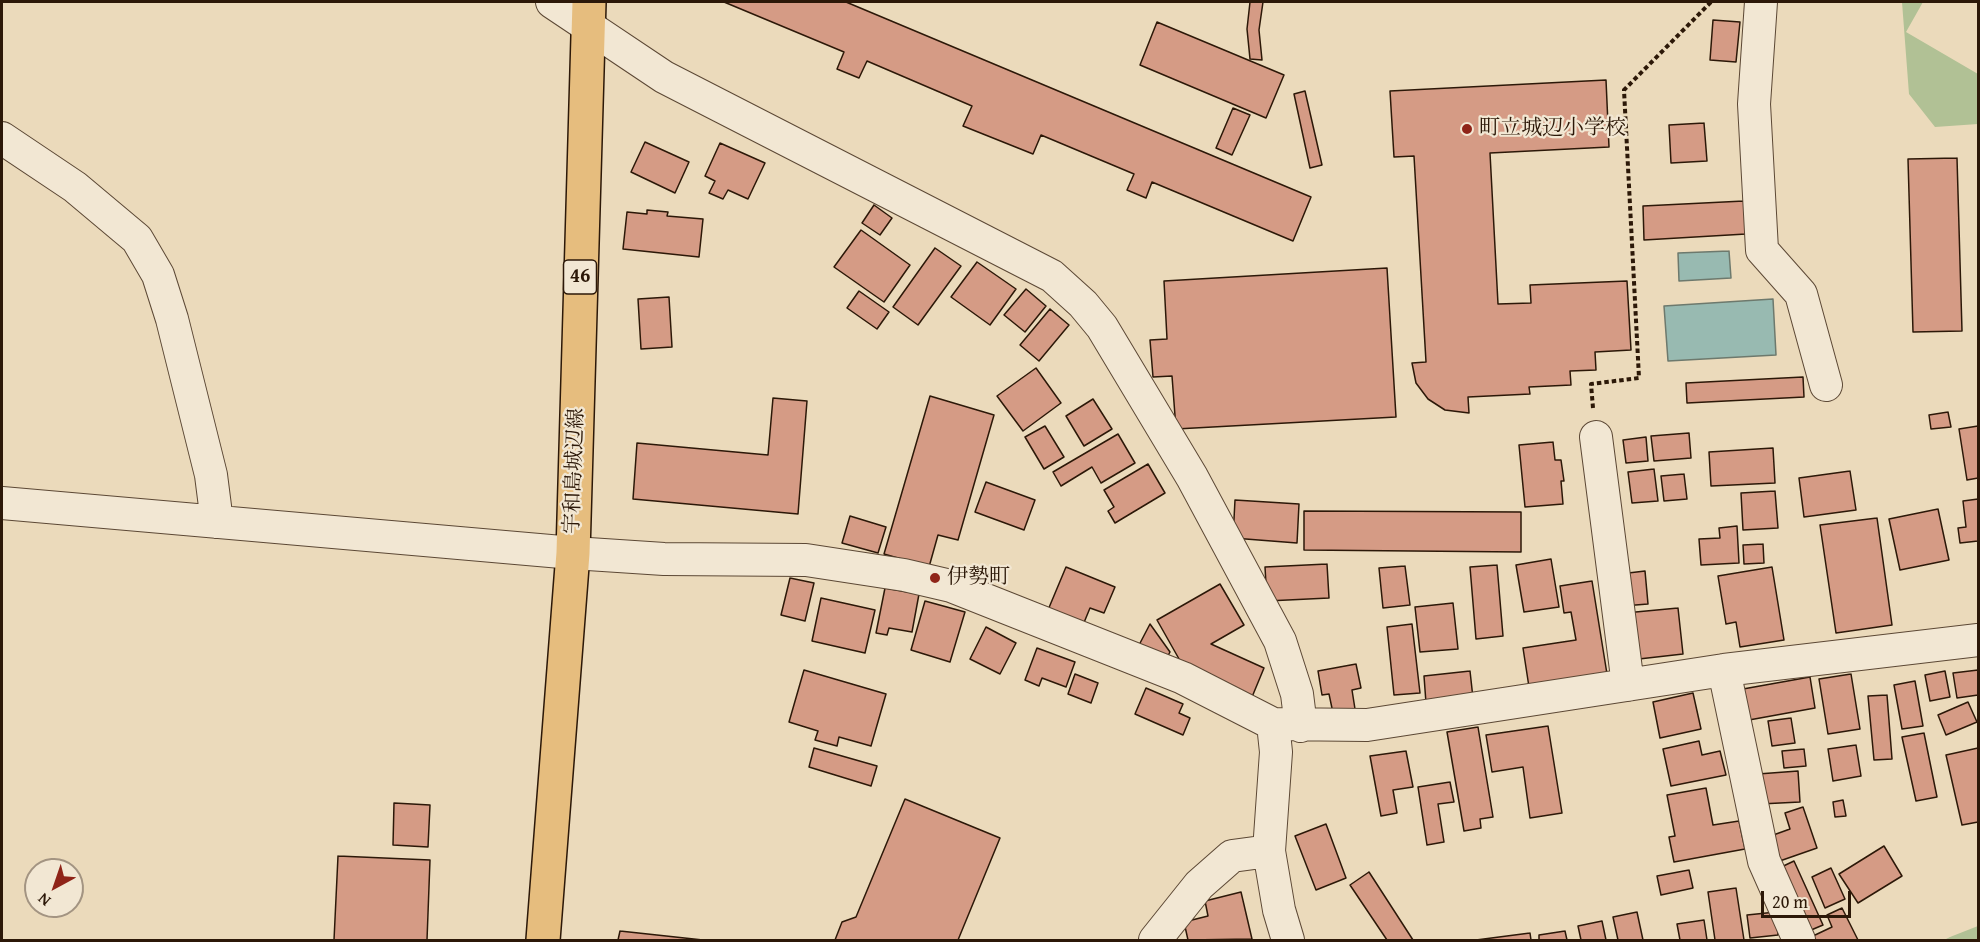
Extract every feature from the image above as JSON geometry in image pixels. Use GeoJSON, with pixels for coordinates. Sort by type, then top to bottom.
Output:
{"type":"FeatureCollection","features":[{"type":"Feature","properties":{"kind":"main road","name":"宇和島城辺線"},"geometry":{"type":"LineString","coordinates":[[543,940],[573,553],[588,14]]}},
{"type":"Feature","properties":{"kind":"street"},"geometry":{"type":"LineString","coordinates":[[552,2],[588,14],[664,77],[1052,276],[1083,304],[1102,327],[1192,477],[1280,641],[1297,694],[1276,752],[1269,851],[1279,910],[1288,940]]}},
{"type":"Feature","properties":{"kind":"street"},"geometry":{"type":"LineString","coordinates":[[1761,2],[1754,104],[1762,250],[1801,294],[1826,385]]}},
{"type":"Feature","properties":{"kind":"street"},"geometry":{"type":"LineString","coordinates":[[2,138],[75,187],[137,240],[158,275],[172,320],[211,475],[217,522]]}},
{"type":"Feature","properties":{"kind":"street"},"geometry":{"type":"LineString","coordinates":[[1596,437],[1628,685]]}},
{"type":"Feature","properties":{"kind":"street"},"geometry":{"type":"LineString","coordinates":[[2,503],[664,560],[806,560],[904,575],[942,584],[1183,678],[1287,725],[1367,725],[1724,670],[1978,640]]}},
{"type":"Feature","properties":{"kind":"street"},"geometry":{"type":"LineString","coordinates":[[1724,670],[1764,861],[1799,940]]}},
{"type":"Feature","properties":{"kind":"street"},"geometry":{"type":"LineString","coordinates":[[1155,940],[1199,885],[1232,856],[1269,851]]}},
{"type":"Feature","properties":{"kind":"path"},"geometry":{"type":"LineString","coordinates":[[1596,437],[1591,384],[1639,378],[1624,90],[1711,2]]}},
{"type":"Feature","properties":{"kind":"green space"},"geometry":{"type":"Polygon","coordinates":[[[1902,2],[1923,2],[1906,32],[1978,74],[1978,124],[1935,127],[1909,94],[1902,2]]]}},
{"type":"Feature","properties":{"kind":"green space"},"geometry":{"type":"Polygon","coordinates":[[[1978,926],[1978,940],[1944,940],[1950,937],[1978,926]]]}},
{"type":"Feature","properties":{"kind":"water"},"geometry":{"type":"Polygon","coordinates":[[[1729,251],[1731,278],[1679,281],[1678,253],[1729,251]]]}},
{"type":"Feature","properties":{"kind":"water"},"geometry":{"type":"Polygon","coordinates":[[[1773,299],[1776,355],[1668,361],[1664,306],[1773,299]]]}},
{"type":"Feature","properties":{"kind":"building"},"geometry":{"type":"Polygon","coordinates":[[[724,2],[846,2],[1311,197],[1293,241],[1152,182],[1146,198],[1127,190],[1134,174],[1041,135],[1033,154],[963,126],[972,106],[867,61],[859,78],[837,69],[844,52],[724,2]]]}},
{"type":"Feature","properties":{"kind":"building"},"geometry":{"type":"Polygon","coordinates":[[[1250,2],[1263,2],[1259,30],[1262,60],[1250,59],[1247,29],[1250,2]]]}},
{"type":"Feature","properties":{"kind":"building"},"geometry":{"type":"Polygon","coordinates":[[[1713,20],[1740,22],[1736,62],[1710,60],[1713,20]]]}},
{"type":"Feature","properties":{"kind":"building"},"geometry":{"type":"Polygon","coordinates":[[[1157,22],[1284,75],[1266,118],[1140,65],[1157,22]]]}},
{"type":"Feature","properties":{"kind":"building"},"geometry":{"type":"Polygon","coordinates":[[[1606,80],[1609,147],[1490,153],[1498,304],[1531,303],[1530,285],[1627,281],[1631,350],[1595,352],[1596,370],[1570,371],[1571,385],[1529,387],[1530,394],[1468,397],[1469,413],[1445,410],[1428,399],[1416,383],[1412,363],[1426,362],[1414,156],[1394,157],[1390,91],[1606,80]]]}},
{"type":"Feature","properties":{"kind":"building"},"geometry":{"type":"Polygon","coordinates":[[[1305,91],[1322,165],[1310,168],[1294,94],[1305,91]]]}},
{"type":"Feature","properties":{"kind":"building"},"geometry":{"type":"Polygon","coordinates":[[[1233,108],[1250,115],[1232,155],[1216,148],[1233,108]]]}},
{"type":"Feature","properties":{"kind":"building"},"geometry":{"type":"Polygon","coordinates":[[[1704,123],[1707,161],[1671,163],[1669,125],[1704,123]]]}},
{"type":"Feature","properties":{"kind":"building"},"geometry":{"type":"Polygon","coordinates":[[[645,142],[689,162],[675,193],[631,172],[645,142]]]}},
{"type":"Feature","properties":{"kind":"building"},"geometry":{"type":"Polygon","coordinates":[[[720,143],[765,163],[748,199],[728,190],[723,199],[709,193],[715,181],[705,176],[720,143]]]}},
{"type":"Feature","properties":{"kind":"building"},"geometry":{"type":"Polygon","coordinates":[[[1957,158],[1962,331],[1913,332],[1908,159],[1957,158]]]}},
{"type":"Feature","properties":{"kind":"building"},"geometry":{"type":"Polygon","coordinates":[[[1744,201],[1746,234],[1644,240],[1643,206],[1744,201]]]}},
{"type":"Feature","properties":{"kind":"building"},"geometry":{"type":"Polygon","coordinates":[[[874,205],[892,218],[880,235],[862,223],[874,205]]]}},
{"type":"Feature","properties":{"kind":"building"},"geometry":{"type":"Polygon","coordinates":[[[647,210],[668,212],[667,216],[703,219],[699,257],[623,249],[627,212],[647,214],[647,210]]]}},
{"type":"Feature","properties":{"kind":"building"},"geometry":{"type":"Polygon","coordinates":[[[861,230],[910,265],[884,302],[834,267],[861,230]]]}},
{"type":"Feature","properties":{"kind":"building"},"geometry":{"type":"Polygon","coordinates":[[[935,248],[961,266],[918,325],[893,307],[935,248]]]}},
{"type":"Feature","properties":{"kind":"building"},"geometry":{"type":"Polygon","coordinates":[[[977,262],[1016,289],[990,325],[951,297],[977,262]]]}},
{"type":"Feature","properties":{"kind":"building"},"geometry":{"type":"Polygon","coordinates":[[[1387,268],[1396,417],[1176,429],[1172,376],[1153,377],[1150,340],[1167,339],[1164,281],[1387,268]]]}},
{"type":"Feature","properties":{"kind":"building"},"geometry":{"type":"Polygon","coordinates":[[[1026,289],[1046,306],[1025,332],[1004,315],[1026,289]]]}},
{"type":"Feature","properties":{"kind":"building"},"geometry":{"type":"Polygon","coordinates":[[[859,291],[889,312],[877,329],[847,308],[859,291]]]}},
{"type":"Feature","properties":{"kind":"building"},"geometry":{"type":"Polygon","coordinates":[[[669,297],[672,347],[641,349],[638,299],[669,297]]]}},
{"type":"Feature","properties":{"kind":"building"},"geometry":{"type":"Polygon","coordinates":[[[1050,309],[1069,325],[1039,361],[1020,345],[1050,309]]]}},
{"type":"Feature","properties":{"kind":"building"},"geometry":{"type":"Polygon","coordinates":[[[1036,368],[1061,403],[1023,431],[997,396],[1036,368]]]}},
{"type":"Feature","properties":{"kind":"building"},"geometry":{"type":"Polygon","coordinates":[[[1803,377],[1804,397],[1687,403],[1686,383],[1803,377]]]}},
{"type":"Feature","properties":{"kind":"building"},"geometry":{"type":"Polygon","coordinates":[[[930,396],[994,415],[958,540],[938,535],[929,567],[884,554],[930,396]]]}},
{"type":"Feature","properties":{"kind":"building"},"geometry":{"type":"Polygon","coordinates":[[[773,398],[807,401],[798,514],[633,499],[637,443],[768,455],[773,398]]]}},
{"type":"Feature","properties":{"kind":"building"},"geometry":{"type":"Polygon","coordinates":[[[1093,399],[1112,429],[1084,446],[1066,416],[1093,399]]]}},
{"type":"Feature","properties":{"kind":"building"},"geometry":{"type":"Polygon","coordinates":[[[1948,412],[1951,427],[1931,429],[1929,415],[1948,412]]]}},
{"type":"Feature","properties":{"kind":"building"},"geometry":{"type":"Polygon","coordinates":[[[1045,426],[1064,457],[1044,469],[1025,437],[1045,426]]]}},
{"type":"Feature","properties":{"kind":"building"},"geometry":{"type":"Polygon","coordinates":[[[1978,426],[1978,478],[1967,480],[1959,429],[1978,426]]]}},
{"type":"Feature","properties":{"kind":"building"},"geometry":{"type":"Polygon","coordinates":[[[1689,433],[1691,458],[1654,461],[1651,436],[1689,433]]]}},
{"type":"Feature","properties":{"kind":"building"},"geometry":{"type":"Polygon","coordinates":[[[1118,434],[1135,463],[1101,483],[1092,467],[1061,486],[1053,472],[1118,434]]]}},
{"type":"Feature","properties":{"kind":"building"},"geometry":{"type":"Polygon","coordinates":[[[1646,437],[1648,461],[1626,463],[1623,440],[1646,437]]]}},
{"type":"Feature","properties":{"kind":"building"},"geometry":{"type":"Polygon","coordinates":[[[1553,442],[1555,460],[1561,460],[1564,481],[1561,481],[1563,504],[1525,507],[1519,445],[1553,442]]]}},
{"type":"Feature","properties":{"kind":"building"},"geometry":{"type":"Polygon","coordinates":[[[1773,448],[1775,483],[1711,486],[1709,452],[1773,448]]]}},
{"type":"Feature","properties":{"kind":"building"},"geometry":{"type":"Polygon","coordinates":[[[1148,464],[1165,493],[1115,523],[1108,511],[1114,507],[1104,490],[1148,464]]]}},
{"type":"Feature","properties":{"kind":"building"},"geometry":{"type":"Polygon","coordinates":[[[1654,469],[1658,501],[1632,503],[1628,472],[1654,469]]]}},
{"type":"Feature","properties":{"kind":"building"},"geometry":{"type":"Polygon","coordinates":[[[1850,471],[1856,510],[1804,517],[1799,478],[1850,471]]]}},
{"type":"Feature","properties":{"kind":"building"},"geometry":{"type":"Polygon","coordinates":[[[1684,474],[1687,499],[1664,501],[1661,476],[1684,474]]]}},
{"type":"Feature","properties":{"kind":"building"},"geometry":{"type":"Polygon","coordinates":[[[986,482],[1035,500],[1024,530],[975,512],[986,482]]]}},
{"type":"Feature","properties":{"kind":"building"},"geometry":{"type":"Polygon","coordinates":[[[1775,491],[1778,528],[1743,530],[1741,493],[1775,491]]]}},
{"type":"Feature","properties":{"kind":"building"},"geometry":{"type":"Polygon","coordinates":[[[1978,499],[1978,541],[1960,543],[1958,528],[1966,527],[1963,501],[1978,499]]]}},
{"type":"Feature","properties":{"kind":"building"},"geometry":{"type":"Polygon","coordinates":[[[1235,500],[1299,504],[1297,543],[1233,538],[1235,500]]]}},
{"type":"Feature","properties":{"kind":"building"},"geometry":{"type":"Polygon","coordinates":[[[1938,509],[1949,560],[1900,570],[1889,519],[1938,509]]]}},
{"type":"Feature","properties":{"kind":"building"},"geometry":{"type":"Polygon","coordinates":[[[1304,511],[1521,512],[1521,552],[1304,550],[1304,511]]]}},
{"type":"Feature","properties":{"kind":"building"},"geometry":{"type":"Polygon","coordinates":[[[850,516],[886,527],[878,553],[842,543],[850,516]]]}},
{"type":"Feature","properties":{"kind":"building"},"geometry":{"type":"Polygon","coordinates":[[[1877,518],[1892,625],[1836,633],[1820,525],[1877,518]]]}},
{"type":"Feature","properties":{"kind":"building"},"geometry":{"type":"Polygon","coordinates":[[[1737,526],[1739,563],[1701,565],[1699,539],[1720,538],[1719,528],[1737,526]]]}},
{"type":"Feature","properties":{"kind":"building"},"geometry":{"type":"Polygon","coordinates":[[[1763,544],[1764,563],[1744,564],[1743,545],[1763,544]]]}},
{"type":"Feature","properties":{"kind":"building"},"geometry":{"type":"Polygon","coordinates":[[[1551,559],[1559,607],[1524,612],[1516,565],[1551,559]]]}},
{"type":"Feature","properties":{"kind":"building"},"geometry":{"type":"Polygon","coordinates":[[[1327,564],[1329,598],[1267,601],[1265,567],[1327,564]]]}},
{"type":"Feature","properties":{"kind":"building"},"geometry":{"type":"Polygon","coordinates":[[[1497,565],[1503,636],[1476,639],[1470,567],[1497,565]]]}},
{"type":"Feature","properties":{"kind":"building"},"geometry":{"type":"Polygon","coordinates":[[[1405,566],[1410,605],[1383,608],[1379,568],[1405,566]]]}},
{"type":"Feature","properties":{"kind":"building"},"geometry":{"type":"Polygon","coordinates":[[[1066,567],[1115,587],[1104,613],[1090,608],[1083,625],[1048,610],[1066,567]]]}},
{"type":"Feature","properties":{"kind":"building"},"geometry":{"type":"Polygon","coordinates":[[[1772,567],[1784,640],[1740,647],[1736,622],[1726,624],[1718,576],[1772,567]]]}},
{"type":"Feature","properties":{"kind":"building"},"geometry":{"type":"Polygon","coordinates":[[[1645,571],[1648,604],[1623,606],[1620,574],[1645,571]]]}},
{"type":"Feature","properties":{"kind":"building"},"geometry":{"type":"Polygon","coordinates":[[[790,578],[814,583],[805,621],[781,615],[790,578]]]}},
{"type":"Feature","properties":{"kind":"building"},"geometry":{"type":"Polygon","coordinates":[[[1592,581],[1607,674],[1529,687],[1523,648],[1576,640],[1571,612],[1564,613],[1560,586],[1592,581]]]}},
{"type":"Feature","properties":{"kind":"building"},"geometry":{"type":"Polygon","coordinates":[[[1220,584],[1244,625],[1211,644],[1264,668],[1252,697],[1183,666],[1157,620],[1220,584]]]}},
{"type":"Feature","properties":{"kind":"building"},"geometry":{"type":"Polygon","coordinates":[[[885,588],[919,594],[912,632],[889,628],[887,635],[876,633],[885,588]]]}},
{"type":"Feature","properties":{"kind":"building"},"geometry":{"type":"Polygon","coordinates":[[[821,598],[875,610],[865,653],[812,641],[821,598]]]}},
{"type":"Feature","properties":{"kind":"building"},"geometry":{"type":"Polygon","coordinates":[[[925,601],[965,612],[950,662],[911,650],[925,601]]]}},
{"type":"Feature","properties":{"kind":"building"},"geometry":{"type":"Polygon","coordinates":[[[1453,603],[1458,649],[1420,652],[1415,607],[1453,603]]]}},
{"type":"Feature","properties":{"kind":"building"},"geometry":{"type":"Polygon","coordinates":[[[1678,608],[1683,654],[1630,660],[1625,613],[1678,608]]]}},
{"type":"Feature","properties":{"kind":"building"},"geometry":{"type":"Polygon","coordinates":[[[1150,624],[1170,652],[1165,661],[1138,647],[1150,624]]]}},
{"type":"Feature","properties":{"kind":"building"},"geometry":{"type":"Polygon","coordinates":[[[1412,624],[1420,693],[1394,695],[1387,627],[1412,624]]]}},
{"type":"Feature","properties":{"kind":"building"},"geometry":{"type":"Polygon","coordinates":[[[986,627],[1016,643],[1000,674],[970,659],[986,627]]]}},
{"type":"Feature","properties":{"kind":"building"},"geometry":{"type":"Polygon","coordinates":[[[1037,648],[1075,662],[1066,687],[1042,678],[1039,686],[1025,680],[1037,648]]]}},
{"type":"Feature","properties":{"kind":"building"},"geometry":{"type":"Polygon","coordinates":[[[1356,664],[1361,688],[1352,690],[1355,709],[1333,713],[1329,694],[1322,695],[1318,671],[1356,664]]]}},
{"type":"Feature","properties":{"kind":"building"},"geometry":{"type":"Polygon","coordinates":[[[804,670],[886,694],[871,746],[839,737],[837,746],[815,740],[818,731],[789,722],[804,670]]]}},
{"type":"Feature","properties":{"kind":"building"},"geometry":{"type":"Polygon","coordinates":[[[1978,670],[1978,695],[1957,698],[1953,673],[1978,670]]]}},
{"type":"Feature","properties":{"kind":"building"},"geometry":{"type":"Polygon","coordinates":[[[1470,671],[1473,698],[1426,703],[1424,676],[1470,671]]]}},
{"type":"Feature","properties":{"kind":"building"},"geometry":{"type":"Polygon","coordinates":[[[1945,671],[1950,697],[1930,701],[1925,675],[1945,671]]]}},
{"type":"Feature","properties":{"kind":"building"},"geometry":{"type":"Polygon","coordinates":[[[1075,674],[1098,683],[1091,703],[1068,694],[1075,674]]]}},
{"type":"Feature","properties":{"kind":"building"},"geometry":{"type":"Polygon","coordinates":[[[1851,674],[1860,729],[1828,734],[1819,679],[1851,674]]]}},
{"type":"Feature","properties":{"kind":"building"},"geometry":{"type":"Polygon","coordinates":[[[1810,677],[1815,708],[1749,720],[1743,689],[1810,677]]]}},
{"type":"Feature","properties":{"kind":"building"},"geometry":{"type":"Polygon","coordinates":[[[1915,681],[1923,726],[1902,729],[1894,685],[1915,681]]]}},
{"type":"Feature","properties":{"kind":"building"},"geometry":{"type":"Polygon","coordinates":[[[1146,688],[1183,704],[1179,713],[1190,718],[1183,735],[1135,714],[1146,688]]]}},
{"type":"Feature","properties":{"kind":"building"},"geometry":{"type":"Polygon","coordinates":[[[1693,693],[1701,729],[1660,738],[1653,702],[1693,693]]]}},
{"type":"Feature","properties":{"kind":"building"},"geometry":{"type":"Polygon","coordinates":[[[1887,695],[1892,759],[1874,760],[1868,696],[1887,695]]]}},
{"type":"Feature","properties":{"kind":"building"},"geometry":{"type":"Polygon","coordinates":[[[1968,702],[1977,722],[1946,735],[1938,715],[1968,702]]]}},
{"type":"Feature","properties":{"kind":"building"},"geometry":{"type":"Polygon","coordinates":[[[1791,718],[1795,743],[1772,746],[1768,721],[1791,718]]]}},
{"type":"Feature","properties":{"kind":"building"},"geometry":{"type":"Polygon","coordinates":[[[1548,726],[1562,813],[1530,818],[1523,767],[1492,772],[1486,735],[1548,726]]]}},
{"type":"Feature","properties":{"kind":"building"},"geometry":{"type":"Polygon","coordinates":[[[1478,727],[1493,817],[1480,819],[1481,828],[1464,831],[1447,732],[1478,727]]]}},
{"type":"Feature","properties":{"kind":"building"},"geometry":{"type":"Polygon","coordinates":[[[1924,733],[1937,797],[1916,801],[1902,737],[1924,733]]]}},
{"type":"Feature","properties":{"kind":"building"},"geometry":{"type":"Polygon","coordinates":[[[1699,741],[1702,755],[1720,751],[1726,775],[1671,786],[1663,749],[1699,741]]]}},
{"type":"Feature","properties":{"kind":"building"},"geometry":{"type":"Polygon","coordinates":[[[1856,745],[1861,776],[1833,781],[1828,749],[1856,745]]]}},
{"type":"Feature","properties":{"kind":"building"},"geometry":{"type":"Polygon","coordinates":[[[814,748],[877,766],[871,786],[809,767],[814,748]]]}},
{"type":"Feature","properties":{"kind":"building"},"geometry":{"type":"Polygon","coordinates":[[[1978,748],[1978,822],[1962,825],[1946,755],[1978,748]]]}},
{"type":"Feature","properties":{"kind":"building"},"geometry":{"type":"Polygon","coordinates":[[[1804,749],[1806,766],[1784,768],[1782,751],[1804,749]]]}},
{"type":"Feature","properties":{"kind":"building"},"geometry":{"type":"Polygon","coordinates":[[[1406,751],[1413,787],[1393,790],[1397,813],[1381,816],[1370,756],[1406,751]]]}},
{"type":"Feature","properties":{"kind":"building"},"geometry":{"type":"Polygon","coordinates":[[[1798,771],[1800,802],[1760,804],[1758,774],[1798,771]]]}},
{"type":"Feature","properties":{"kind":"building"},"geometry":{"type":"Polygon","coordinates":[[[1450,782],[1454,802],[1438,804],[1444,842],[1427,845],[1418,787],[1450,782]]]}},
{"type":"Feature","properties":{"kind":"building"},"geometry":{"type":"Polygon","coordinates":[[[1706,788],[1713,825],[1739,821],[1745,849],[1674,862],[1669,837],[1675,836],[1667,795],[1706,788]]]}},
{"type":"Feature","properties":{"kind":"building"},"geometry":{"type":"Polygon","coordinates":[[[905,799],[1000,838],[958,940],[835,940],[842,922],[856,917],[905,799]]]}},
{"type":"Feature","properties":{"kind":"building"},"geometry":{"type":"Polygon","coordinates":[[[1843,800],[1846,816],[1835,817],[1833,802],[1843,800]]]}},
{"type":"Feature","properties":{"kind":"building"},"geometry":{"type":"Polygon","coordinates":[[[394,803],[430,805],[428,847],[393,845],[394,803]]]}},
{"type":"Feature","properties":{"kind":"building"},"geometry":{"type":"Polygon","coordinates":[[[1803,807],[1817,848],[1774,863],[1765,838],[1790,829],[1785,813],[1803,807]]]}},
{"type":"Feature","properties":{"kind":"building"},"geometry":{"type":"Polygon","coordinates":[[[1326,824],[1346,878],[1316,890],[1295,836],[1326,824]]]}},
{"type":"Feature","properties":{"kind":"building"},"geometry":{"type":"Polygon","coordinates":[[[1884,846],[1902,876],[1858,903],[1839,874],[1884,846]]]}},
{"type":"Feature","properties":{"kind":"building"},"geometry":{"type":"Polygon","coordinates":[[[338,856],[430,860],[427,940],[334,940],[338,856]]]}},
{"type":"Feature","properties":{"kind":"building"},"geometry":{"type":"Polygon","coordinates":[[[1794,861],[1823,925],[1804,933],[1775,870],[1794,861]]]}},
{"type":"Feature","properties":{"kind":"building"},"geometry":{"type":"Polygon","coordinates":[[[1831,868],[1845,899],[1825,908],[1812,877],[1831,868]]]}},
{"type":"Feature","properties":{"kind":"building"},"geometry":{"type":"Polygon","coordinates":[[[1689,870],[1693,888],[1661,895],[1657,876],[1689,870]]]}},
{"type":"Feature","properties":{"kind":"building"},"geometry":{"type":"Polygon","coordinates":[[[1369,872],[1413,940],[1387,940],[1350,885],[1369,872]]]}},
{"type":"Feature","properties":{"kind":"building"},"geometry":{"type":"Polygon","coordinates":[[[1736,888],[1744,940],[1715,940],[1708,892],[1736,888]]]}},
{"type":"Feature","properties":{"kind":"building"},"geometry":{"type":"Polygon","coordinates":[[[1241,892],[1252,939],[1188,940],[1184,922],[1208,916],[1205,901],[1241,892]]]}},
{"type":"Feature","properties":{"kind":"building"},"geometry":{"type":"Polygon","coordinates":[[[1842,908],[1858,940],[1816,940],[1813,936],[1832,927],[1827,915],[1842,908]]]}},
{"type":"Feature","properties":{"kind":"building"},"geometry":{"type":"Polygon","coordinates":[[[1637,912],[1643,940],[1618,940],[1613,917],[1637,912]]]}},
{"type":"Feature","properties":{"kind":"building"},"geometry":{"type":"Polygon","coordinates":[[[1776,912],[1778,935],[1750,938],[1747,915],[1776,912]]]}},
{"type":"Feature","properties":{"kind":"building"},"geometry":{"type":"Polygon","coordinates":[[[1704,920],[1707,940],[1680,940],[1677,924],[1704,920]]]}},
{"type":"Feature","properties":{"kind":"building"},"geometry":{"type":"Polygon","coordinates":[[[1602,921],[1606,940],[1581,940],[1578,926],[1602,921]]]}},
{"type":"Feature","properties":{"kind":"building"},"geometry":{"type":"Polygon","coordinates":[[[620,931],[703,940],[618,940],[620,931]]]}},
{"type":"Feature","properties":{"kind":"building"},"geometry":{"type":"Polygon","coordinates":[[[1565,931],[1567,940],[1539,940],[1539,935],[1565,931]]]}},
{"type":"Feature","properties":{"kind":"building"},"geometry":{"type":"Polygon","coordinates":[[[1530,933],[1531,940],[1476,940],[1530,933]]]}},
{"type":"Feature","properties":{"kind":"place","name":"町立城辺小学校"},"geometry":{"type":"Point","coordinates":[1467,129]}},
{"type":"Feature","properties":{"kind":"place","name":"伊勢町"},"geometry":{"type":"Point","coordinates":[935,578]}}]}
